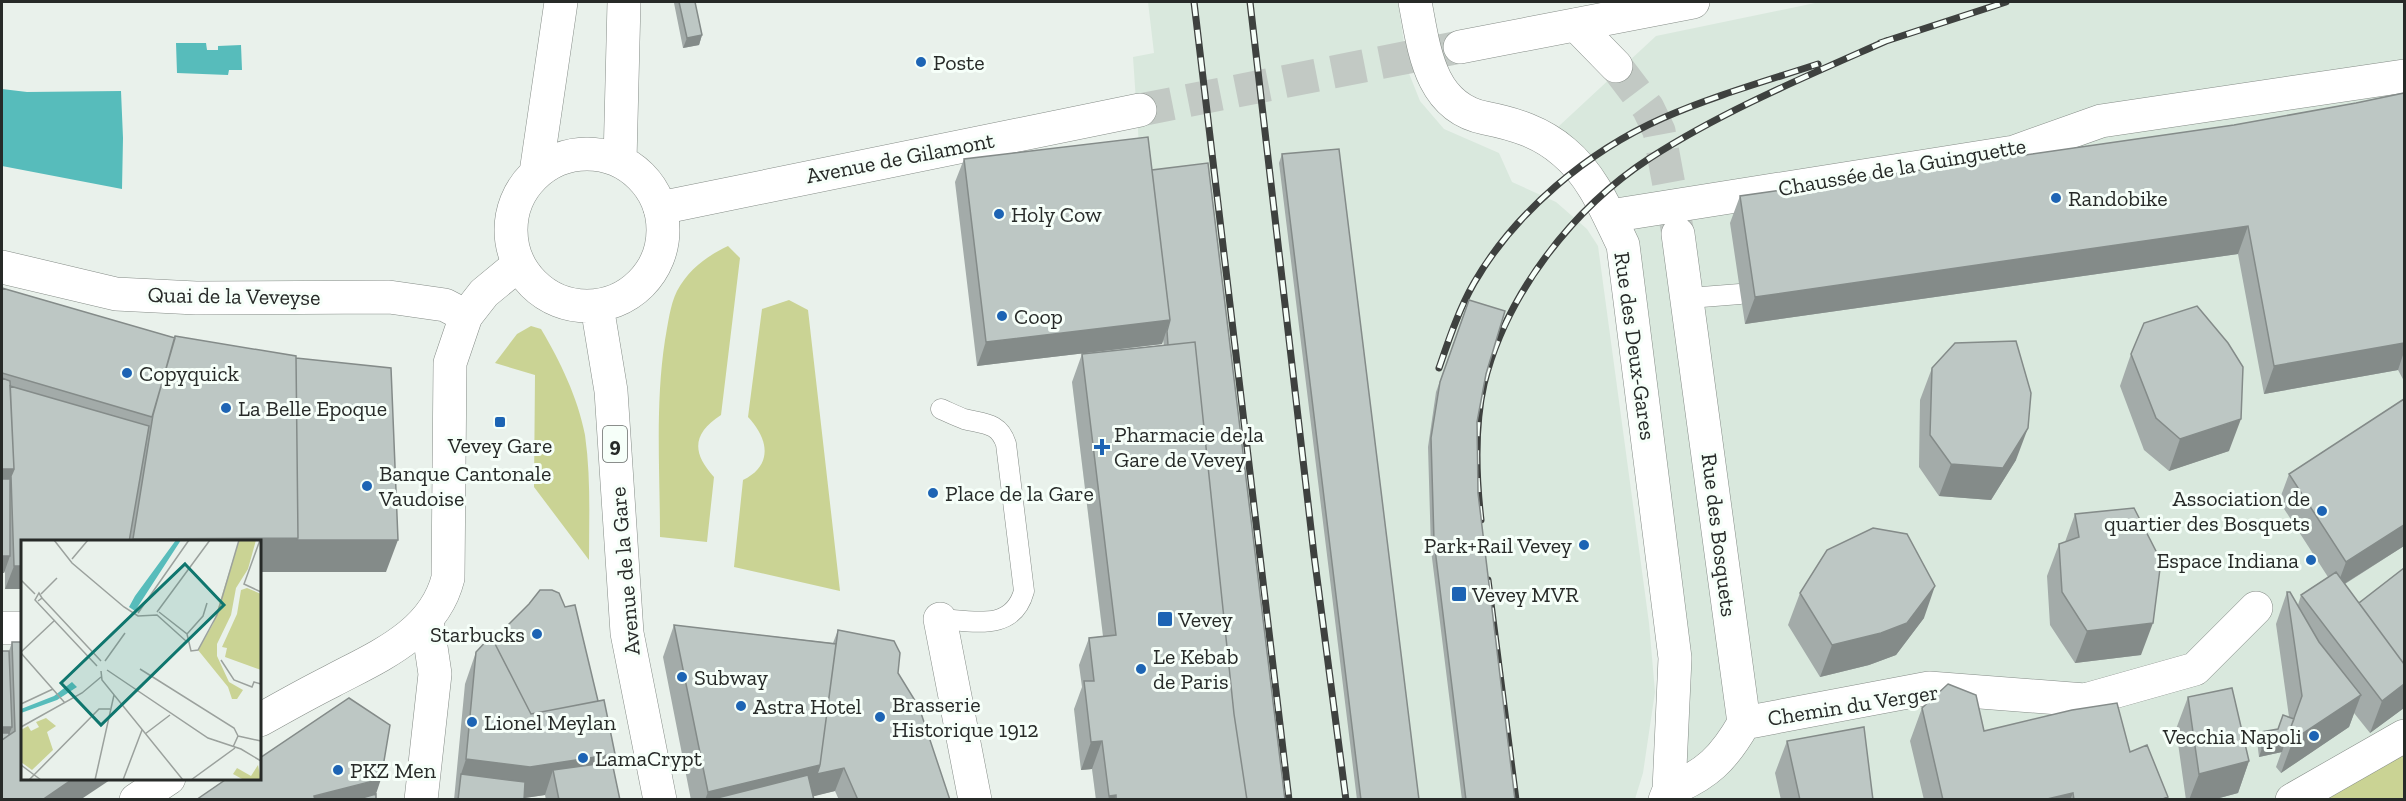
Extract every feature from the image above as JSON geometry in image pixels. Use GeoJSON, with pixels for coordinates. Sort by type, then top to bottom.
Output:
{"type":"FeatureCollection","features":[{"type":"Feature","properties":{"kind":"street"},"geometry":{"type":"LineString","coordinates":[[536,172],[561,2]]}},
{"type":"Feature","properties":{"kind":"street"},"geometry":{"type":"LineString","coordinates":[[621,161],[624,2]]}},
{"type":"Feature","properties":{"kind":"street","name":"Rue des Deux-Gares"},"geometry":{"type":"LineString","coordinates":[[1415,2],[1426,62],[1439,88],[1450,101],[1474,115],[1521,126],[1565,152],[1591,183],[1623,245],[1675,658],[1667,795]]}},
{"type":"Feature","properties":{"kind":"street"},"geometry":{"type":"LineString","coordinates":[[1460,47],[1693,2]]}},
{"type":"Feature","properties":{"kind":"street"},"geometry":{"type":"LineString","coordinates":[[1576,25],[1616,66]]}},
{"type":"Feature","properties":{"kind":"street","name":"Chaussée de la Guinguette"},"geometry":{"type":"LineString","coordinates":[[1610,216],[2014,152],[2101,121],[2404,76]]}},
{"type":"Feature","properties":{"kind":"street","name":"Avenue de Gilamont"},"geometry":{"type":"LineString","coordinates":[[660,208],[1140,110]]}},
{"type":"Feature","properties":{"kind":"street"},"geometry":{"type":"LineString","coordinates":[[576,154],[606,156],[621,161],[638,173],[652,189],[660,208],[662,241],[651,272],[637,288],[618,300],[597,306],[573,306],[552,298],[532,284],[518,265],[512,246],[510,226],[513,206],[522,188],[536,172],[548,163],[576,154]]}},
{"type":"Feature","properties":{"kind":"street","name":"Rue des Bosquets"},"geometry":{"type":"LineString","coordinates":[[1678,234],[1689,298],[1744,723]]}},
{"type":"Feature","properties":{"kind":"street"},"geometry":{"type":"LineString","coordinates":[[261,719],[401,643],[427,620],[439,603],[448,578],[450,363],[466,316],[484,293],[518,265]]}},
{"type":"Feature","properties":{"kind":"street","name":"Quai de la Veveyse"},"geometry":{"type":"LineString","coordinates":[[2,267],[117,294],[196,298],[389,297],[445,305],[466,316]]}},
{"type":"Feature","properties":{"kind":"street","name":"Avenue de la Gare"},"geometry":{"type":"LineString","coordinates":[[597,306],[611,391],[627,633],[660,800]]}},
{"type":"Feature","properties":{"kind":"street","name":"Chemin du Verger"},"geometry":{"type":"LineString","coordinates":[[1744,723],[1929,688],[2085,700],[2195,669],[2256,608]]}},
{"type":"Feature","properties":{"kind":"street"},"geometry":{"type":"LineString","coordinates":[[940,619],[975,800]]}},
{"type":"Feature","properties":{"kind":"street"},"geometry":{"type":"LineString","coordinates":[[421,800],[435,674],[427,620]]}},
{"type":"Feature","properties":{"kind":"street"},"geometry":{"type":"LineString","coordinates":[[2,628],[21,628]]}},
{"type":"Feature","properties":{"kind":"street"},"geometry":{"type":"LineString","coordinates":[[1667,795],[1693,780],[1721,758],[1744,723]]}},
{"type":"Feature","properties":{"kind":"street"},"geometry":{"type":"LineString","coordinates":[[2292,800],[2404,736]]}},
{"type":"Feature","properties":{"kind":"street"},"geometry":{"type":"LineString","coordinates":[[136,800],[166,780]]}},
{"type":"Feature","properties":{"kind":"lane"},"geometry":{"type":"LineString","coordinates":[[1689,298],[1740,294]]}},
{"type":"Feature","properties":{"kind":"lane"},"geometry":{"type":"LineString","coordinates":[[940,619],[986,622],[1006,619],[1020,605],[1024,591],[1009,466],[1002,432],[988,423],[963,419],[941,409]]}},
{"type":"Feature","properties":{"kind":"shaded area"},"geometry":{"type":"Polygon","coordinates":[[[1148,2],[1398,2],[1408,71],[1420,101],[1444,129],[1499,153],[1512,182],[1556,202],[1587,229],[1598,246],[1649,623],[1655,692],[1643,773],[1635,799],[1096,799],[1092,769],[1081,770],[1074,709],[1084,709],[1106,662],[1072,382],[1165,359],[1140,160],[1133,57],[1154,53],[1148,2]]]}},
{"type":"Feature","properties":{"kind":"shaded area"},"geometry":{"type":"Polygon","coordinates":[[[1820,2],[2404,2],[2404,736],[2292,799],[1665,799],[1671,715],[1623,245],[1545,139],[1656,36],[1820,2]]]}},
{"type":"Feature","properties":{"kind":"green space"},"geometry":{"type":"Polygon","coordinates":[[[728,246],[740,258],[721,415],[705,429],[698,443],[701,459],[714,477],[707,542],[660,537],[660,389],[671,308],[677,291],[693,270],[713,254],[728,246]]]}},
{"type":"Feature","properties":{"kind":"green space"},"geometry":{"type":"Polygon","coordinates":[[[789,300],[808,310],[840,591],[734,567],[743,480],[760,467],[765,451],[760,434],[748,417],[762,309],[789,300]]]}},
{"type":"Feature","properties":{"kind":"green space"},"geometry":{"type":"Polygon","coordinates":[[[531,326],[541,329],[555,354],[568,380],[582,421],[588,466],[589,560],[534,487],[535,375],[495,363],[517,334],[531,326]]]}},
{"type":"Feature","properties":{"kind":"green space"},"geometry":{"type":"Polygon","coordinates":[[[2404,736],[2404,799],[2292,800],[2404,736]]]}},
{"type":"Feature","properties":{"kind":"water"},"geometry":{"type":"Polygon","coordinates":[[[176,43],[206,43],[207,50],[218,50],[218,46],[241,45],[242,70],[229,70],[228,75],[177,73],[176,43]]]}},
{"type":"Feature","properties":{"kind":"water"},"geometry":{"type":"Polygon","coordinates":[[[2,89],[27,92],[121,91],[122,189],[2,166],[2,89]]]}},
{"type":"Feature","properties":{"kind":"building"},"geometry":{"type":"Polygon","coordinates":[[[679,2],[695,2],[702,35],[687,38],[679,2]]]}},
{"type":"Feature","properties":{"kind":"building"},"geometry":{"type":"Polygon","coordinates":[[[2404,93],[2404,343],[2274,366],[2248,226],[1755,297],[1740,196],[2234,125],[2404,93]]]}},
{"type":"Feature","properties":{"kind":"building"},"geometry":{"type":"Polygon","coordinates":[[[1148,137],[1170,320],[986,342],[964,159],[1148,137]]]}},
{"type":"Feature","properties":{"kind":"building"},"geometry":{"type":"Polygon","coordinates":[[[1339,149],[1419,800],[1361,800],[1282,154],[1339,149]]]}},
{"type":"Feature","properties":{"kind":"building"},"geometry":{"type":"Polygon","coordinates":[[[1208,163],[1285,800],[1247,800],[1234,714],[1195,342],[1168,345],[1167,331],[1170,320],[1152,170],[1208,163]]]}},
{"type":"Feature","properties":{"kind":"building"},"geometry":{"type":"Polygon","coordinates":[[[2,288],[175,338],[152,417],[2,373],[2,288]]]}},
{"type":"Feature","properties":{"kind":"building"},"geometry":{"type":"Polygon","coordinates":[[[1469,300],[1505,311],[1486,374],[1477,422],[1478,493],[1515,800],[1466,800],[1434,541],[1431,438],[1440,382],[1469,300]]]}},
{"type":"Feature","properties":{"kind":"building"},"geometry":{"type":"Polygon","coordinates":[[[2197,306],[2228,343],[2243,367],[2241,419],[2180,439],[2156,418],[2131,354],[2144,323],[2197,306]]]}},
{"type":"Feature","properties":{"kind":"building"},"geometry":{"type":"Polygon","coordinates":[[[175,336],[296,356],[298,538],[133,539],[153,415],[175,336]]]}},
{"type":"Feature","properties":{"kind":"building"},"geometry":{"type":"Polygon","coordinates":[[[2016,341],[2031,393],[2028,428],[2003,468],[1951,464],[1930,435],[1932,368],[1955,343],[2016,341]]]}},
{"type":"Feature","properties":{"kind":"building"},"geometry":{"type":"Polygon","coordinates":[[[1195,342],[1234,714],[1247,800],[1116,800],[1116,795],[1109,796],[1102,741],[1091,742],[1084,681],[1094,681],[1089,638],[1116,635],[1082,354],[1195,342]]]}},
{"type":"Feature","properties":{"kind":"building"},"geometry":{"type":"Polygon","coordinates":[[[296,358],[391,368],[398,540],[297,540],[296,358]]]}},
{"type":"Feature","properties":{"kind":"building"},"geometry":{"type":"Polygon","coordinates":[[[2,378],[10,381],[14,469],[2,469],[2,378]]]}},
{"type":"Feature","properties":{"kind":"building"},"geometry":{"type":"Polygon","coordinates":[[[10,386],[149,426],[129,540],[21,540],[21,566],[14,566],[11,476],[14,469],[10,386]]]}},
{"type":"Feature","properties":{"kind":"building"},"geometry":{"type":"Polygon","coordinates":[[[2404,399],[2404,525],[2346,562],[2289,474],[2404,399]]]}},
{"type":"Feature","properties":{"kind":"building"},"geometry":{"type":"Polygon","coordinates":[[[2,479],[10,479],[10,556],[2,556],[2,479]]]}},
{"type":"Feature","properties":{"kind":"building"},"geometry":{"type":"Polygon","coordinates":[[[2134,508],[2161,561],[2153,623],[2087,631],[2062,592],[2059,544],[2079,537],[2075,514],[2134,508]]]}},
{"type":"Feature","properties":{"kind":"building"},"geometry":{"type":"Polygon","coordinates":[[[1873,528],[1907,534],[1935,586],[1907,623],[1881,633],[1832,645],[1800,593],[1827,550],[1873,528]]]}},
{"type":"Feature","properties":{"kind":"building"},"geometry":{"type":"Polygon","coordinates":[[[2404,568],[2404,664],[2359,603],[2404,568]]]}},
{"type":"Feature","properties":{"kind":"building"},"geometry":{"type":"Polygon","coordinates":[[[2336,572],[2404,664],[2404,684],[2382,701],[2301,595],[2336,572]]]}},
{"type":"Feature","properties":{"kind":"building"},"geometry":{"type":"Polygon","coordinates":[[[540,590],[552,590],[559,593],[565,607],[575,605],[598,701],[531,714],[493,640],[540,590]]]}},
{"type":"Feature","properties":{"kind":"building"},"geometry":{"type":"Polygon","coordinates":[[[2287,592],[2290,592],[2319,642],[2361,695],[2293,740],[2288,735],[2302,696],[2287,592]]]}},
{"type":"Feature","properties":{"kind":"building"},"geometry":{"type":"Polygon","coordinates":[[[674,625],[836,644],[820,765],[708,792],[674,625]]]}},
{"type":"Feature","properties":{"kind":"building"},"geometry":{"type":"Polygon","coordinates":[[[838,630],[894,641],[900,653],[898,673],[919,707],[950,800],[858,800],[844,768],[817,774],[838,630]]]}},
{"type":"Feature","properties":{"kind":"building"},"geometry":{"type":"Polygon","coordinates":[[[491,636],[531,714],[604,700],[615,754],[530,767],[466,759],[476,652],[491,636]]]}},
{"type":"Feature","properties":{"kind":"building"},"geometry":{"type":"Polygon","coordinates":[[[12,642],[21,642],[21,780],[71,780],[42,800],[2,800],[2,740],[15,731],[12,642]]]}},
{"type":"Feature","properties":{"kind":"building"},"geometry":{"type":"Polygon","coordinates":[[[2,651],[9,651],[12,727],[2,727],[2,651]]]}},
{"type":"Feature","properties":{"kind":"building"},"geometry":{"type":"Polygon","coordinates":[[[1948,684],[1976,695],[1984,731],[2072,710],[2117,703],[2130,752],[2147,745],[2168,797],[2160,800],[2074,800],[2073,793],[2043,800],[1943,800],[1922,708],[1948,684]]]}},
{"type":"Feature","properties":{"kind":"building"},"geometry":{"type":"Polygon","coordinates":[[[2232,688],[2249,761],[2199,774],[2188,697],[2232,688]]]}},
{"type":"Feature","properties":{"kind":"building"},"geometry":{"type":"Polygon","coordinates":[[[349,698],[390,725],[381,779],[314,796],[315,800],[196,800],[225,780],[261,780],[261,757],[349,698]]]}},
{"type":"Feature","properties":{"kind":"building"},"geometry":{"type":"Polygon","coordinates":[[[2283,715],[2294,719],[2285,742],[2262,748],[2260,732],[2278,729],[2283,715]]]}},
{"type":"Feature","properties":{"kind":"building"},"geometry":{"type":"Polygon","coordinates":[[[1864,727],[1873,800],[1800,800],[1787,741],[1864,727]]]}},
{"type":"Feature","properties":{"kind":"building"},"geometry":{"type":"Polygon","coordinates":[[[2,733],[9,733],[9,735],[2,740],[2,733]]]}},
{"type":"Feature","properties":{"kind":"building"},"geometry":{"type":"Polygon","coordinates":[[[612,762],[620,800],[559,800],[553,770],[612,762]]]}},
{"type":"Feature","properties":{"kind":"building"},"geometry":{"type":"Polygon","coordinates":[[[461,774],[525,782],[524,800],[458,800],[461,774]]]}},
{"type":"Feature","properties":{"kind":"building"},"geometry":{"type":"Polygon","coordinates":[[[808,775],[814,800],[709,800],[808,775]]]}},
{"type":"Feature","properties":{"kind":"building"},"geometry":{"type":"Polygon","coordinates":[[[376,794],[376,800],[355,800],[376,794]]]}},
{"type":"Feature","properties":{"kind":"tunnel"},"geometry":{"type":"LineString","coordinates":[[1140,110],[1460,47]]}},
{"type":"Feature","properties":{"kind":"tunnel"},"geometry":{"type":"LineString","coordinates":[[1616,66],[1648,108],[1659,131],[1678,234]]}},
{"type":"Feature","properties":{"kind":"railway"},"geometry":{"type":"LineString","coordinates":[[1194,2],[1289,800]]}},
{"type":"Feature","properties":{"kind":"railway"},"geometry":{"type":"LineString","coordinates":[[1250,2],[1314,555],[1346,800]]}},
{"type":"Feature","properties":{"kind":"railway"},"geometry":{"type":"LineString","coordinates":[[1880,43],[2006,2]]}},
{"type":"Feature","properties":{"kind":"railway"},"geometry":{"type":"LineString","coordinates":[[1481,520],[1477,452],[1479,418],[1484,384],[1494,350],[1526,286],[1546,256],[1569,228],[1622,178],[1678,141],[1766,95],[1886,41]]}},
{"type":"Feature","properties":{"kind":"railway"},"geometry":{"type":"LineString","coordinates":[[1439,368],[1459,314],[1474,283],[1510,232],[1556,186],[1608,148],[1663,118],[1720,96],[1818,64]]}},
{"type":"Feature","properties":{"kind":"railway"},"geometry":{"type":"LineString","coordinates":[[1488,580],[1516,800]]}},
{"type":"Feature","properties":{"kind":"place","name":"Poste"},"geometry":{"type":"Point","coordinates":[921,62]}},
{"type":"Feature","properties":{"kind":"place","name":"Randobike"},"geometry":{"type":"Point","coordinates":[2056,198]}},
{"type":"Feature","properties":{"kind":"place","name":"Holy Cow"},"geometry":{"type":"Point","coordinates":[999,214]}},
{"type":"Feature","properties":{"kind":"place","name":"Coop"},"geometry":{"type":"Point","coordinates":[1002,316]}},
{"type":"Feature","properties":{"kind":"place","name":"Copyquick"},"geometry":{"type":"Point","coordinates":[127,373]}},
{"type":"Feature","properties":{"kind":"place","name":"La Belle Epoque"},"geometry":{"type":"Point","coordinates":[226,408]}},
{"type":"Feature","properties":{"kind":"place","name":"Vevey Gare"},"geometry":{"type":"Point","coordinates":[500,422]}},
{"type":"Feature","properties":{"kind":"place","name":"Pharmacie de la Gare de Vevey"},"geometry":{"type":"Point","coordinates":[1102,447]}},
{"type":"Feature","properties":{"kind":"place","name":"Banque Cantonale Vaudoise"},"geometry":{"type":"Point","coordinates":[367,486]}},
{"type":"Feature","properties":{"kind":"place","name":"Place de la Gare"},"geometry":{"type":"Point","coordinates":[933,493]}},
{"type":"Feature","properties":{"kind":"place","name":"Association de quartier des Bosquets"},"geometry":{"type":"Point","coordinates":[2322,511]}},
{"type":"Feature","properties":{"kind":"place","name":"Park+Rail Vevey"},"geometry":{"type":"Point","coordinates":[1584,545]}},
{"type":"Feature","properties":{"kind":"place","name":"Espace Indiana"},"geometry":{"type":"Point","coordinates":[2311,560]}},
{"type":"Feature","properties":{"kind":"place","name":"Vevey MVR"},"geometry":{"type":"Point","coordinates":[1459,594]}},
{"type":"Feature","properties":{"kind":"place","name":"Vevey"},"geometry":{"type":"Point","coordinates":[1165,619]}},
{"type":"Feature","properties":{"kind":"place","name":"Starbucks"},"geometry":{"type":"Point","coordinates":[537,634]}},
{"type":"Feature","properties":{"kind":"place","name":"Le Kebab de Paris"},"geometry":{"type":"Point","coordinates":[1141,669]}},
{"type":"Feature","properties":{"kind":"place","name":"Subway"},"geometry":{"type":"Point","coordinates":[682,677]}},
{"type":"Feature","properties":{"kind":"place","name":"Astra Hotel"},"geometry":{"type":"Point","coordinates":[741,706]}},
{"type":"Feature","properties":{"kind":"place","name":"Brasserie Historique 1912"},"geometry":{"type":"Point","coordinates":[880,717]}},
{"type":"Feature","properties":{"kind":"place","name":"Lionel Meylan"},"geometry":{"type":"Point","coordinates":[472,722]}},
{"type":"Feature","properties":{"kind":"place","name":"Vecchia Napoli"},"geometry":{"type":"Point","coordinates":[2314,736]}},
{"type":"Feature","properties":{"kind":"place","name":"LamaCrypt"},"geometry":{"type":"Point","coordinates":[583,758]}},
{"type":"Feature","properties":{"kind":"place","name":"PKZ Men"},"geometry":{"type":"Point","coordinates":[338,770]}}]}
